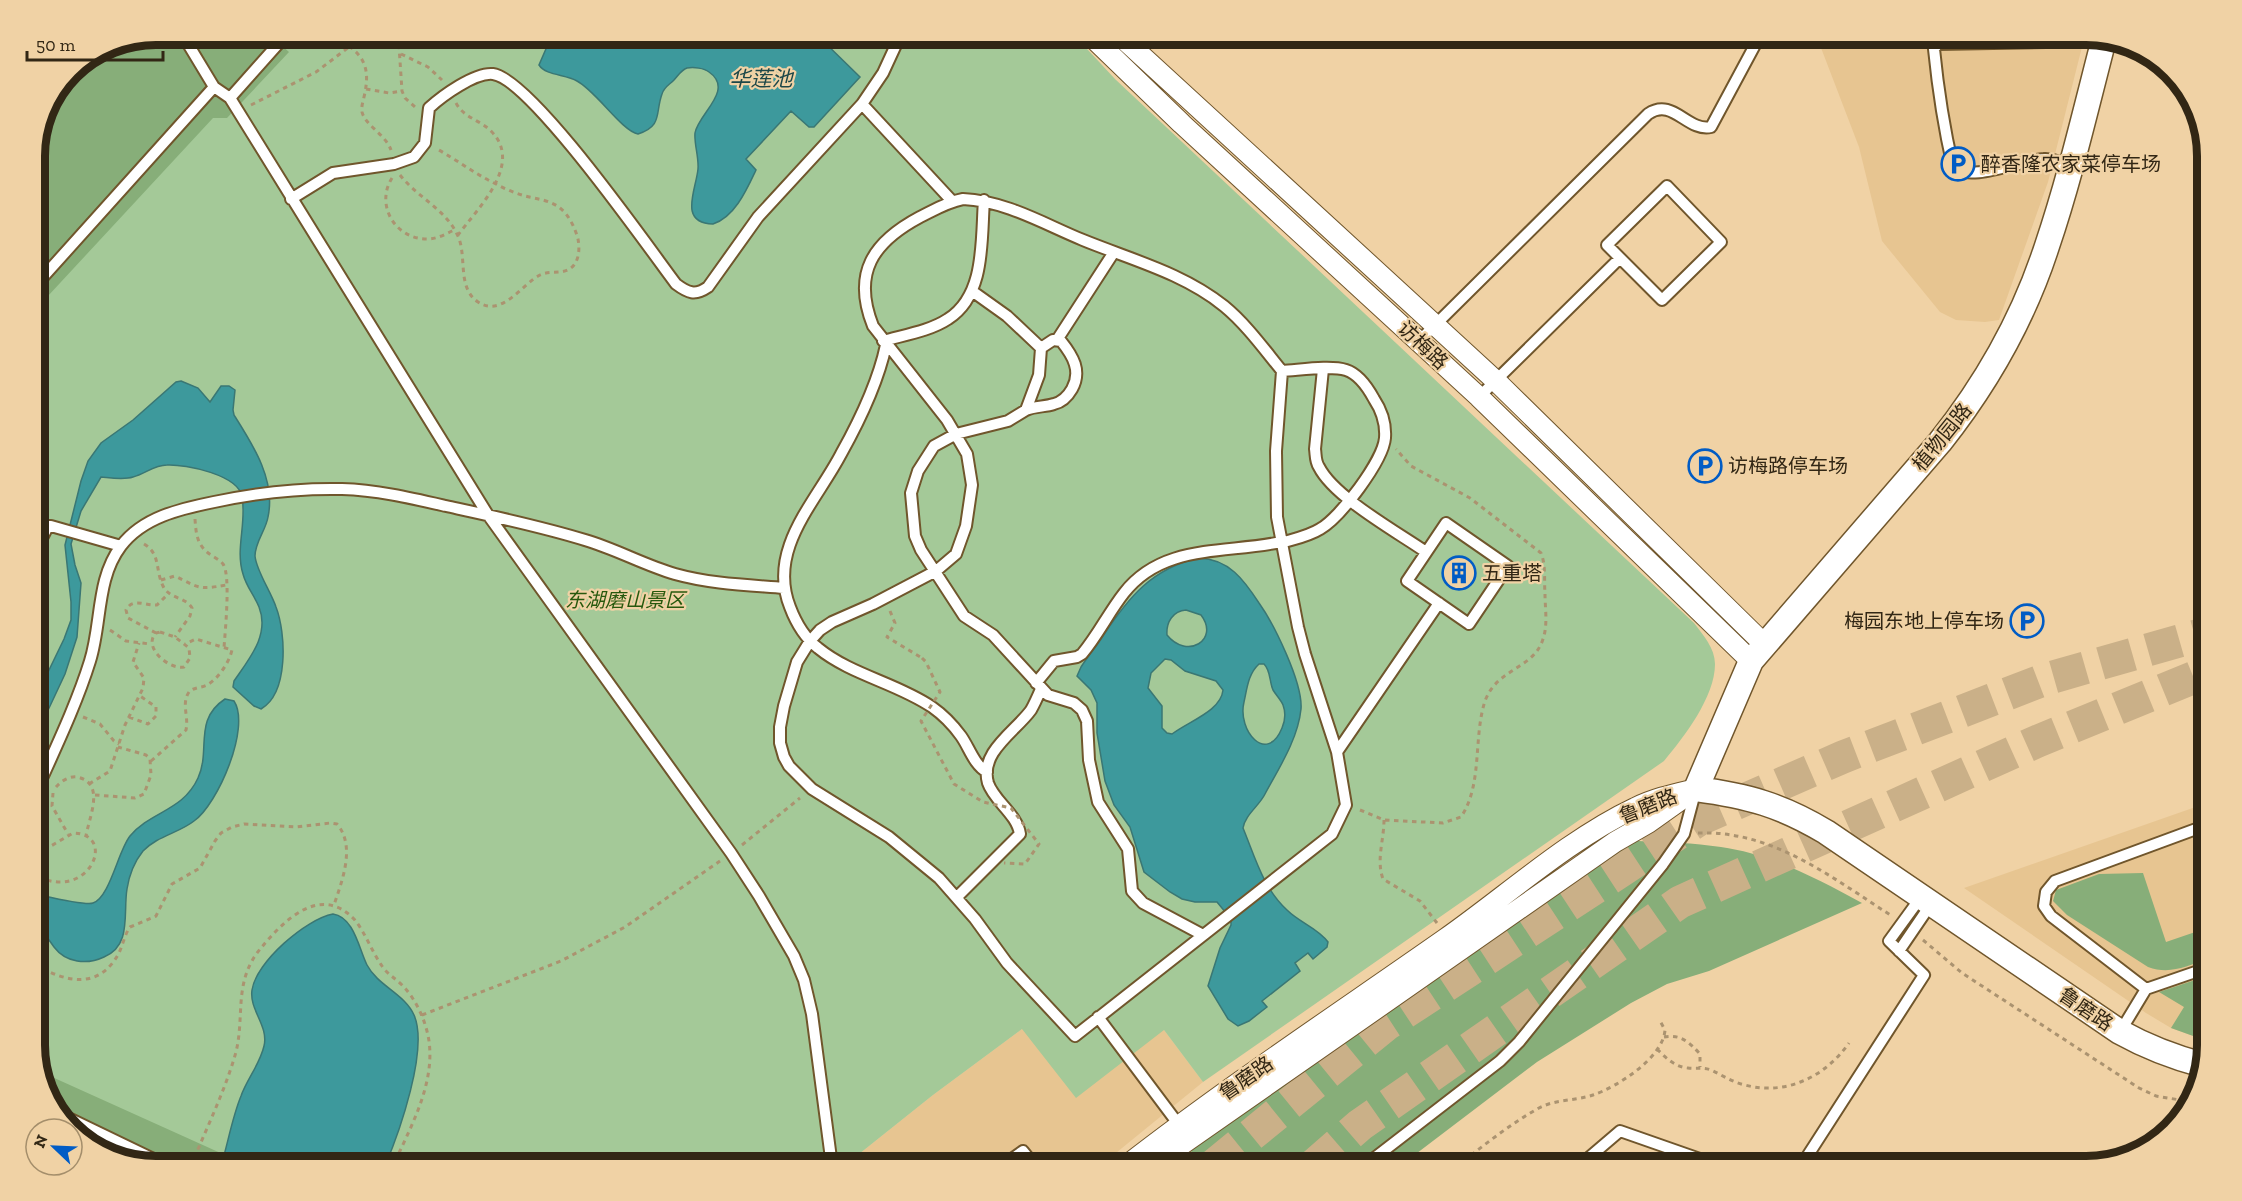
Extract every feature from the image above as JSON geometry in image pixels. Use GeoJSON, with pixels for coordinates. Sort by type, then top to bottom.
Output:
{"type":"FeatureCollection","features":[{"type":"Feature","properties":{"kind":"street","name":"访梅路"},"geometry":{"type":"LineString","coordinates":[[1100,45],[1758,652]]}},
{"type":"Feature","properties":{"kind":"street","name":"访梅路"},"geometry":{"type":"LineString","coordinates":[[1128,45],[1496,381],[1758,652]]}},
{"type":"Feature","properties":{"kind":"street","name":"植物园路"},"geometry":{"type":"LineString","coordinates":[[1696,789],[1758,652],[1940,442],[1983,384],[2007,339],[2047,248],[2101,46]]}},
{"type":"Feature","properties":{"kind":"street"},"geometry":{"type":"LineString","coordinates":[[1120,65],[1134,51]]}},
{"type":"Feature","properties":{"kind":"street"},"geometry":{"type":"LineString","coordinates":[[1167,1155],[1616,842],[1648,823],[1696,789]]}},
{"type":"Feature","properties":{"kind":"street","name":"鲁磨路"},"geometry":{"type":"LineString","coordinates":[[1167,1155],[1179,1125],[1448,937],[1565,851],[1615,819],[1653,800],[1696,789],[1737,795],[1796,814],[1826,832],[2120,1032],[2148,1048],[2195,1063]]}},
{"type":"Feature","properties":{"kind":"lane"},"geometry":{"type":"LineString","coordinates":[[189,45],[214,87],[230,98],[488,515],[730,853],[777,926],[804,980],[812,1014],[831,1156]]}},
{"type":"Feature","properties":{"kind":"lane"},"geometry":{"type":"LineString","coordinates":[[230,98],[276,45]]}},
{"type":"Feature","properties":{"kind":"lane"},"geometry":{"type":"LineString","coordinates":[[291,199],[333,173],[394,164],[414,157],[425,143],[427,113],[435,102],[475,77],[495,74],[510,82],[560,132],[676,284],[694,294],[700,293],[708,287],[758,217],[862,104],[883,73],[896,45]]}},
{"type":"Feature","properties":{"kind":"lane"},"geometry":{"type":"LineString","coordinates":[[1419,341],[1648,114],[1662,108],[1674,112],[1701,128],[1711,127],[1755,45]]}},
{"type":"Feature","properties":{"kind":"lane"},"geometry":{"type":"LineString","coordinates":[[1937,45],[1934,49],[1945,134],[1953,167],[1956,170],[1969,173],[2046,158],[2071,165]]}},
{"type":"Feature","properties":{"kind":"lane"},"geometry":{"type":"LineString","coordinates":[[45,275],[214,87]]}},
{"type":"Feature","properties":{"kind":"lane"},"geometry":{"type":"LineString","coordinates":[[862,104],[952,201]]}},
{"type":"Feature","properties":{"kind":"lane"},"geometry":{"type":"LineString","coordinates":[[1667,186],[1721,242],[1662,300],[1620,258],[1607,245],[1667,186]]}},
{"type":"Feature","properties":{"kind":"lane"},"geometry":{"type":"LineString","coordinates":[[884,343],[948,320],[962,306],[972,291],[978,269],[984,200]]}},
{"type":"Feature","properties":{"kind":"lane"},"geometry":{"type":"LineString","coordinates":[[984,200],[1180,278],[1206,293],[1236,316],[1282,371],[1276,460],[1277,517],[1305,654],[1337,752],[1346,805],[1332,834],[1075,1036],[1007,963],[957,897],[912,854],[853,813],[812,789],[789,766],[780,743],[780,727],[790,681],[797,662],[810,641],[832,622],[936,571],[956,554],[963,538],[969,513],[972,474],[967,454],[930,397],[884,343],[873,326],[867,310],[864,284],[869,266],[888,237],[952,201],[984,200]]}},
{"type":"Feature","properties":{"kind":"lane"},"geometry":{"type":"LineString","coordinates":[[1057,340],[1114,252]]}},
{"type":"Feature","properties":{"kind":"lane"},"geometry":{"type":"LineString","coordinates":[[1479,397],[1620,258]]}},
{"type":"Feature","properties":{"kind":"lane"},"geometry":{"type":"LineString","coordinates":[[972,291],[1007,316],[1041,348],[1041,367],[1026,410]]}},
{"type":"Feature","properties":{"kind":"lane"},"geometry":{"type":"LineString","coordinates":[[1041,348],[1048,342],[1061,341],[1074,360],[1077,374],[1071,391],[1053,405],[1026,410],[1008,421],[956,434],[940,441],[927,455],[918,471],[911,493],[915,536],[921,550],[964,616],[993,635],[1039,686],[1052,697],[1079,706],[1085,716],[1089,760],[1098,802],[1128,849],[1132,891],[1143,903],[1203,935]]}},
{"type":"Feature","properties":{"kind":"lane"},"geometry":{"type":"LineString","coordinates":[[884,343],[882,365],[851,435],[794,534],[784,566],[784,588],[792,612],[810,641],[838,661],[932,707],[960,735],[979,765],[987,772]]}},
{"type":"Feature","properties":{"kind":"lane"},"geometry":{"type":"LineString","coordinates":[[1323,369],[1316,460],[1323,474],[1349,499],[1426,552]]}},
{"type":"Feature","properties":{"kind":"lane"},"geometry":{"type":"LineString","coordinates":[[957,897],[1020,834],[1019,828],[989,785],[987,772],[990,760],[1000,743],[1031,709],[1039,686],[1053,661],[1074,658],[1082,654],[1125,592],[1151,568],[1175,557],[1196,552],[1248,548],[1281,542],[1319,530],[1336,516],[1370,472],[1381,453],[1385,440],[1385,425],[1382,415],[1363,383],[1344,370],[1282,371]]}},
{"type":"Feature","properties":{"kind":"lane"},"geometry":{"type":"LineString","coordinates":[[1033,394],[1040,406]]}},
{"type":"Feature","properties":{"kind":"lane"},"geometry":{"type":"LineString","coordinates":[[45,771],[89,663],[106,575],[121,546],[129,537],[156,519],[195,506],[282,490],[378,491],[488,515],[584,540],[658,569],[690,578],[718,583],[784,588]]}},
{"type":"Feature","properties":{"kind":"lane"},"geometry":{"type":"LineString","coordinates":[[1446,523],[1508,566],[1469,624],[1407,581],[1426,552],[1446,523]]}},
{"type":"Feature","properties":{"kind":"lane"},"geometry":{"type":"LineString","coordinates":[[45,534],[50,526],[121,546]]}},
{"type":"Feature","properties":{"kind":"lane"},"geometry":{"type":"LineString","coordinates":[[1337,752],[1439,603]]}},
{"type":"Feature","properties":{"kind":"lane"},"geometry":{"type":"LineString","coordinates":[[1378,1156],[1500,1061],[1519,1042],[1663,864],[1684,834],[1696,789]]}},
{"type":"Feature","properties":{"kind":"lane"},"geometry":{"type":"LineString","coordinates":[[2146,989],[2051,916],[2044,906],[2046,892],[2055,881],[2197,829]]}},
{"type":"Feature","properties":{"kind":"lane"},"geometry":{"type":"LineString","coordinates":[[1808,1156],[1924,975],[1889,941],[1902,923],[1926,900]]}},
{"type":"Feature","properties":{"kind":"lane"},"geometry":{"type":"LineString","coordinates":[[1899,951],[1913,931],[1926,900]]}},
{"type":"Feature","properties":{"kind":"lane"},"geometry":{"type":"LineString","coordinates":[[2120,1032],[2146,989],[2197,972]]}},
{"type":"Feature","properties":{"kind":"lane"},"geometry":{"type":"LineString","coordinates":[[1098,1017],[1179,1125]]}},
{"type":"Feature","properties":{"kind":"lane"},"geometry":{"type":"LineString","coordinates":[[78,1123],[144,1155]]}},
{"type":"Feature","properties":{"kind":"lane"},"geometry":{"type":"LineString","coordinates":[[1592,1156],[1620,1131],[1689,1156]]}},
{"type":"Feature","properties":{"kind":"path"},"geometry":{"type":"LineString","coordinates":[[397,45],[401,54],[402,91],[411,105],[427,113]]}},
{"type":"Feature","properties":{"kind":"path"},"geometry":{"type":"LineString","coordinates":[[238,111],[316,72],[349,46],[364,62],[367,72],[362,112],[388,142],[394,164]]}},
{"type":"Feature","properties":{"kind":"path"},"geometry":{"type":"LineString","coordinates":[[401,54],[428,67],[441,78],[459,109],[466,116],[483,124],[498,140],[503,164],[495,184],[458,235]]}},
{"type":"Feature","properties":{"kind":"path"},"geometry":{"type":"LineString","coordinates":[[366,89],[389,93],[402,91]]}},
{"type":"Feature","properties":{"kind":"path"},"geometry":{"type":"LineString","coordinates":[[425,143],[495,184],[518,194],[550,202],[561,208],[574,228],[579,246],[577,260],[564,272],[543,274],[528,282],[509,300],[498,305],[482,305],[470,295],[466,286],[458,235],[454,229],[398,172],[392,178],[386,190],[385,205],[390,218],[397,226],[423,239],[435,239],[454,229]]}},
{"type":"Feature","properties":{"kind":"path"},"geometry":{"type":"LineString","coordinates":[[1346,805],[1384,820],[1443,823],[1461,817],[1471,799],[1481,716],[1486,699],[1498,680],[1527,661],[1536,652],[1544,638],[1544,559],[1541,553],[1470,498],[1411,466],[1385,440]]}},
{"type":"Feature","properties":{"kind":"path"},"geometry":{"type":"LineString","coordinates":[[195,506],[197,539],[204,550],[224,565],[226,585],[224,648]]}},
{"type":"Feature","properties":{"kind":"path"},"geometry":{"type":"LineString","coordinates":[[129,537],[152,550],[157,559],[161,580],[169,593],[189,602],[192,608],[190,616],[175,637]]}},
{"type":"Feature","properties":{"kind":"path"},"geometry":{"type":"LineString","coordinates":[[161,580],[175,576],[192,586],[202,588],[226,585]]}},
{"type":"Feature","properties":{"kind":"path"},"geometry":{"type":"LineString","coordinates":[[156,633],[151,638],[151,644],[165,661],[181,668],[186,665],[191,651],[185,644],[175,637],[164,632],[156,633],[128,618],[126,610],[129,605],[136,602],[157,605],[169,593]]}},
{"type":"Feature","properties":{"kind":"path"},"geometry":{"type":"LineString","coordinates":[[884,598],[895,623],[887,637],[926,662],[940,692],[921,721],[954,784],[983,802],[1011,808],[1039,844],[1025,864],[1004,863]]}},
{"type":"Feature","properties":{"kind":"path"},"geometry":{"type":"LineString","coordinates":[[97,624],[120,638],[140,644],[151,644]]}},
{"type":"Feature","properties":{"kind":"path"},"geometry":{"type":"LineString","coordinates":[[95,795],[141,797],[149,781],[151,761],[186,730],[188,723],[185,697],[192,689],[206,686],[218,675],[228,662],[232,650],[196,639],[185,644]]}},
{"type":"Feature","properties":{"kind":"path"},"geometry":{"type":"LineString","coordinates":[[89,784],[109,773],[129,717],[140,696],[144,678],[133,662],[140,644]]}},
{"type":"Feature","properties":{"kind":"path"},"geometry":{"type":"LineString","coordinates":[[129,717],[145,724],[150,724],[154,719],[157,713],[156,707],[140,696]]}},
{"type":"Feature","properties":{"kind":"path"},"geometry":{"type":"LineString","coordinates":[[71,710],[100,724],[118,745],[146,755],[151,761]]}},
{"type":"Feature","properties":{"kind":"path"},"geometry":{"type":"LineString","coordinates":[[68,834],[51,803],[54,790],[59,782],[73,777],[89,784],[95,795],[86,836]]}},
{"type":"Feature","properties":{"kind":"path"},"geometry":{"type":"LineString","coordinates":[[422,1015],[561,961],[625,927],[730,853],[812,789]]}},
{"type":"Feature","properties":{"kind":"path"},"geometry":{"type":"LineString","coordinates":[[1384,820],[1384,837],[1380,856],[1383,879],[1420,901],[1448,937]]}},
{"type":"Feature","properties":{"kind":"path"},"geometry":{"type":"LineString","coordinates":[[45,970],[74,980],[86,980],[101,974],[118,955],[130,927],[156,916],[172,884],[200,868],[221,833],[244,824],[296,827],[337,824],[344,838],[345,863],[334,905]]}},
{"type":"Feature","properties":{"kind":"path"},"geometry":{"type":"LineString","coordinates":[[45,848],[68,834],[78,833],[86,836],[93,843],[95,855],[84,875],[75,880],[59,882],[45,880]]}},
{"type":"Feature","properties":{"kind":"path"},"geometry":{"type":"LineString","coordinates":[[1684,834],[1716,833],[1738,836],[1784,850],[1831,876],[1902,923]]}},
{"type":"Feature","properties":{"kind":"path"},"geometry":{"type":"LineString","coordinates":[[195,1156],[235,1053],[242,986],[251,963],[260,949],[290,918],[307,908],[324,904],[340,907],[355,921],[383,968],[411,996],[422,1015],[429,1041],[428,1075],[424,1092],[398,1156]]}},
{"type":"Feature","properties":{"kind":"path"},"geometry":{"type":"LineString","coordinates":[[1913,931],[1962,973],[2139,1088],[2156,1096],[2182,1100]]}},
{"type":"Feature","properties":{"kind":"path"},"geometry":{"type":"LineString","coordinates":[[1471,1156],[1539,1108],[1556,1101],[1593,1095],[1623,1080],[1646,1062],[1657,1049],[1664,1037],[1664,1027],[1659,1019]]}},
{"type":"Feature","properties":{"kind":"path"},"geometry":{"type":"LineString","coordinates":[[1664,1037],[1678,1036],[1686,1040],[1700,1054],[1700,1068]]}},
{"type":"Feature","properties":{"kind":"path"},"geometry":{"type":"LineString","coordinates":[[1657,1049],[1677,1065],[1690,1069],[1700,1068],[1745,1085],[1774,1089],[1806,1080],[1824,1070],[1849,1043]]}},
{"type":"Feature","properties":{"kind":"shaded area","name":"醉香隆农家菜停车场"},"geometry":{"type":"Polygon","coordinates":[[[1820,45],[2082,45],[2048,182],[1999,320],[1985,322],[1956,320],[1940,312],[1882,241],[1859,147],[1820,45]]]}},
{"type":"Feature","properties":{"kind":"shaded area"},"geometry":{"type":"Polygon","coordinates":[[[2197,806],[2197,1037],[2171,1028],[2146,1013],[1964,888],[2197,806]]]}},
{"type":"Feature","properties":{"kind":"shaded area"},"geometry":{"type":"Polygon","coordinates":[[[1022,1029],[1164,1030],[1203,1082],[1112,1156],[857,1156],[933,1095],[1022,1029]]]}},
{"type":"Feature","properties":{"kind":"green space","name":"东湖磨山景区"},"geometry":{"type":"Polygon","coordinates":[[[156,45],[1083,45],[1115,79],[1694,623],[1708,642],[1715,664],[1710,690],[1697,716],[1664,761],[1203,1082],[1164,1030],[1076,1098],[1022,1029],[933,1095],[857,1156],[149,1156],[134,1154],[107,1145],[84,1129],[84,1117],[72,1117],[56,1094],[47,1067],[45,1052],[45,149],[47,134],[56,107],[68,88],[83,73],[107,56],[120,51],[156,45]]]}},
{"type":"Feature","properties":{"kind":"green space"},"geometry":{"type":"Polygon","coordinates":[[[281,45],[289,52],[227,118],[213,118],[45,299],[45,149],[53,114],[68,88],[83,73],[107,56],[142,46],[281,45]]]}},
{"type":"Feature","properties":{"kind":"green space"},"geometry":{"type":"Polygon","coordinates":[[[1638,841],[1680,843],[1740,850],[1776,861],[1862,903],[1709,971],[1667,984],[1631,1003],[1537,1062],[1413,1156],[1189,1156],[1192,1150],[1351,1036],[1626,844],[1638,841]]]}},
{"type":"Feature","properties":{"kind":"green space"},"geometry":{"type":"Polygon","coordinates":[[[2143,873],[2166,942],[2197,931],[2197,963],[2171,970],[2148,967],[2067,915],[2053,901],[2056,890],[2099,874],[2143,873]]]}},
{"type":"Feature","properties":{"kind":"green space"},"geometry":{"type":"Polygon","coordinates":[[[2197,979],[2197,1037],[2171,1028],[2184,1007],[2159,992],[2197,979]]]}},
{"type":"Feature","properties":{"kind":"green space"},"geometry":{"type":"Polygon","coordinates":[[[50,1076],[225,1156],[149,1156],[134,1154],[107,1145],[84,1129],[84,1117],[72,1117],[56,1094],[50,1076]]]}},
{"type":"Feature","properties":{"kind":"water","name":"华莲池"},"geometry":{"type":"Polygon","coordinates":[[[548,45],[827,45],[860,77],[814,127],[809,127],[791,111],[746,159],[756,170],[749,185],[734,209],[713,224],[702,222],[692,212],[698,169],[695,133],[717,94],[718,86],[716,79],[709,72],[687,68],[681,72],[665,88],[655,123],[646,131],[638,134],[624,126],[584,86],[572,79],[546,71],[539,65],[548,45]]]}},
{"type":"Feature","properties":{"kind":"water"},"geometry":{"type":"Polygon","coordinates":[[[181,381],[198,388],[210,402],[221,386],[229,386],[235,390],[234,415],[255,451],[266,476],[270,503],[268,517],[255,556],[276,607],[282,632],[283,662],[277,690],[261,709],[254,706],[233,687],[234,681],[256,646],[262,627],[259,607],[246,583],[241,565],[243,506],[239,489],[210,472],[176,465],[158,466],[129,478],[101,477],[81,511],[71,544],[81,583],[77,637],[65,674],[45,717],[45,678],[71,620],[65,545],[88,461],[101,443],[133,420],[176,382],[181,381]]]}},
{"type":"Feature","properties":{"kind":"water"},"geometry":{"type":"Polygon","coordinates":[[[1199,558],[1210,559],[1235,572],[1265,613],[1279,639],[1293,670],[1300,698],[1299,720],[1292,742],[1265,794],[1246,819],[1243,828],[1260,872],[1272,892],[1292,915],[1319,933],[1328,942],[1327,947],[1313,959],[1308,953],[1295,963],[1300,971],[1262,1001],[1267,1007],[1249,1021],[1238,1026],[1228,1019],[1208,986],[1220,948],[1231,925],[1231,919],[1217,902],[1195,902],[1182,899],[1144,872],[1130,827],[1114,805],[1105,781],[1097,733],[1097,703],[1091,690],[1077,676],[1112,622],[1132,597],[1155,577],[1182,563],[1199,558]],[[1186,610],[1177,612],[1171,618],[1167,635],[1183,646],[1192,646],[1204,639],[1207,632],[1206,624],[1201,615],[1186,610]],[[1165,659],[1151,673],[1148,688],[1162,706],[1162,728],[1167,733],[1172,734],[1203,715],[1217,704],[1221,697],[1223,690],[1216,681],[1185,671],[1171,660],[1165,659]],[[1259,664],[1252,672],[1244,702],[1245,724],[1255,740],[1262,744],[1269,744],[1276,739],[1282,728],[1285,711],[1273,690],[1264,664],[1259,664]]]}},
{"type":"Feature","properties":{"kind":"water"},"geometry":{"type":"Polygon","coordinates":[[[225,699],[234,701],[238,713],[238,728],[229,764],[213,799],[194,821],[155,842],[140,855],[128,884],[123,937],[113,952],[97,960],[84,962],[64,956],[45,935],[45,896],[89,904],[99,899],[109,883],[130,836],[192,789],[202,767],[206,726],[215,707],[225,699]]]}},
{"type":"Feature","properties":{"kind":"water"},"geometry":{"type":"Polygon","coordinates":[[[333,914],[346,921],[372,972],[404,1001],[414,1015],[418,1030],[415,1069],[404,1113],[389,1156],[224,1156],[238,1104],[264,1046],[264,1032],[252,997],[256,979],[272,955],[284,943],[322,918],[333,914]]]}},
{"type":"Feature","properties":{"kind":"tunnel"},"geometry":{"type":"LineString","coordinates":[[1225,1156],[1387,1024],[1700,819],[1843,757],[2046,679],[2197,636]]}},
{"type":"Feature","properties":{"kind":"tunnel"},"geometry":{"type":"LineString","coordinates":[[1324,1156],[1360,1125],[1680,902],[2038,741],[2197,676]]}},
{"type":"Feature","properties":{"kind":"place","name":"醉香隆农家菜停车场"},"geometry":{"type":"Point","coordinates":[1958,164]}},
{"type":"Feature","properties":{"kind":"place","name":"访梅路停车场"},"geometry":{"type":"Point","coordinates":[1705,466]}},
{"type":"Feature","properties":{"kind":"place","name":"五重塔"},"geometry":{"type":"Point","coordinates":[1459,573]}},
{"type":"Feature","properties":{"kind":"place","name":"梅园东地上停车场"},"geometry":{"type":"Point","coordinates":[2027,621]}}]}
